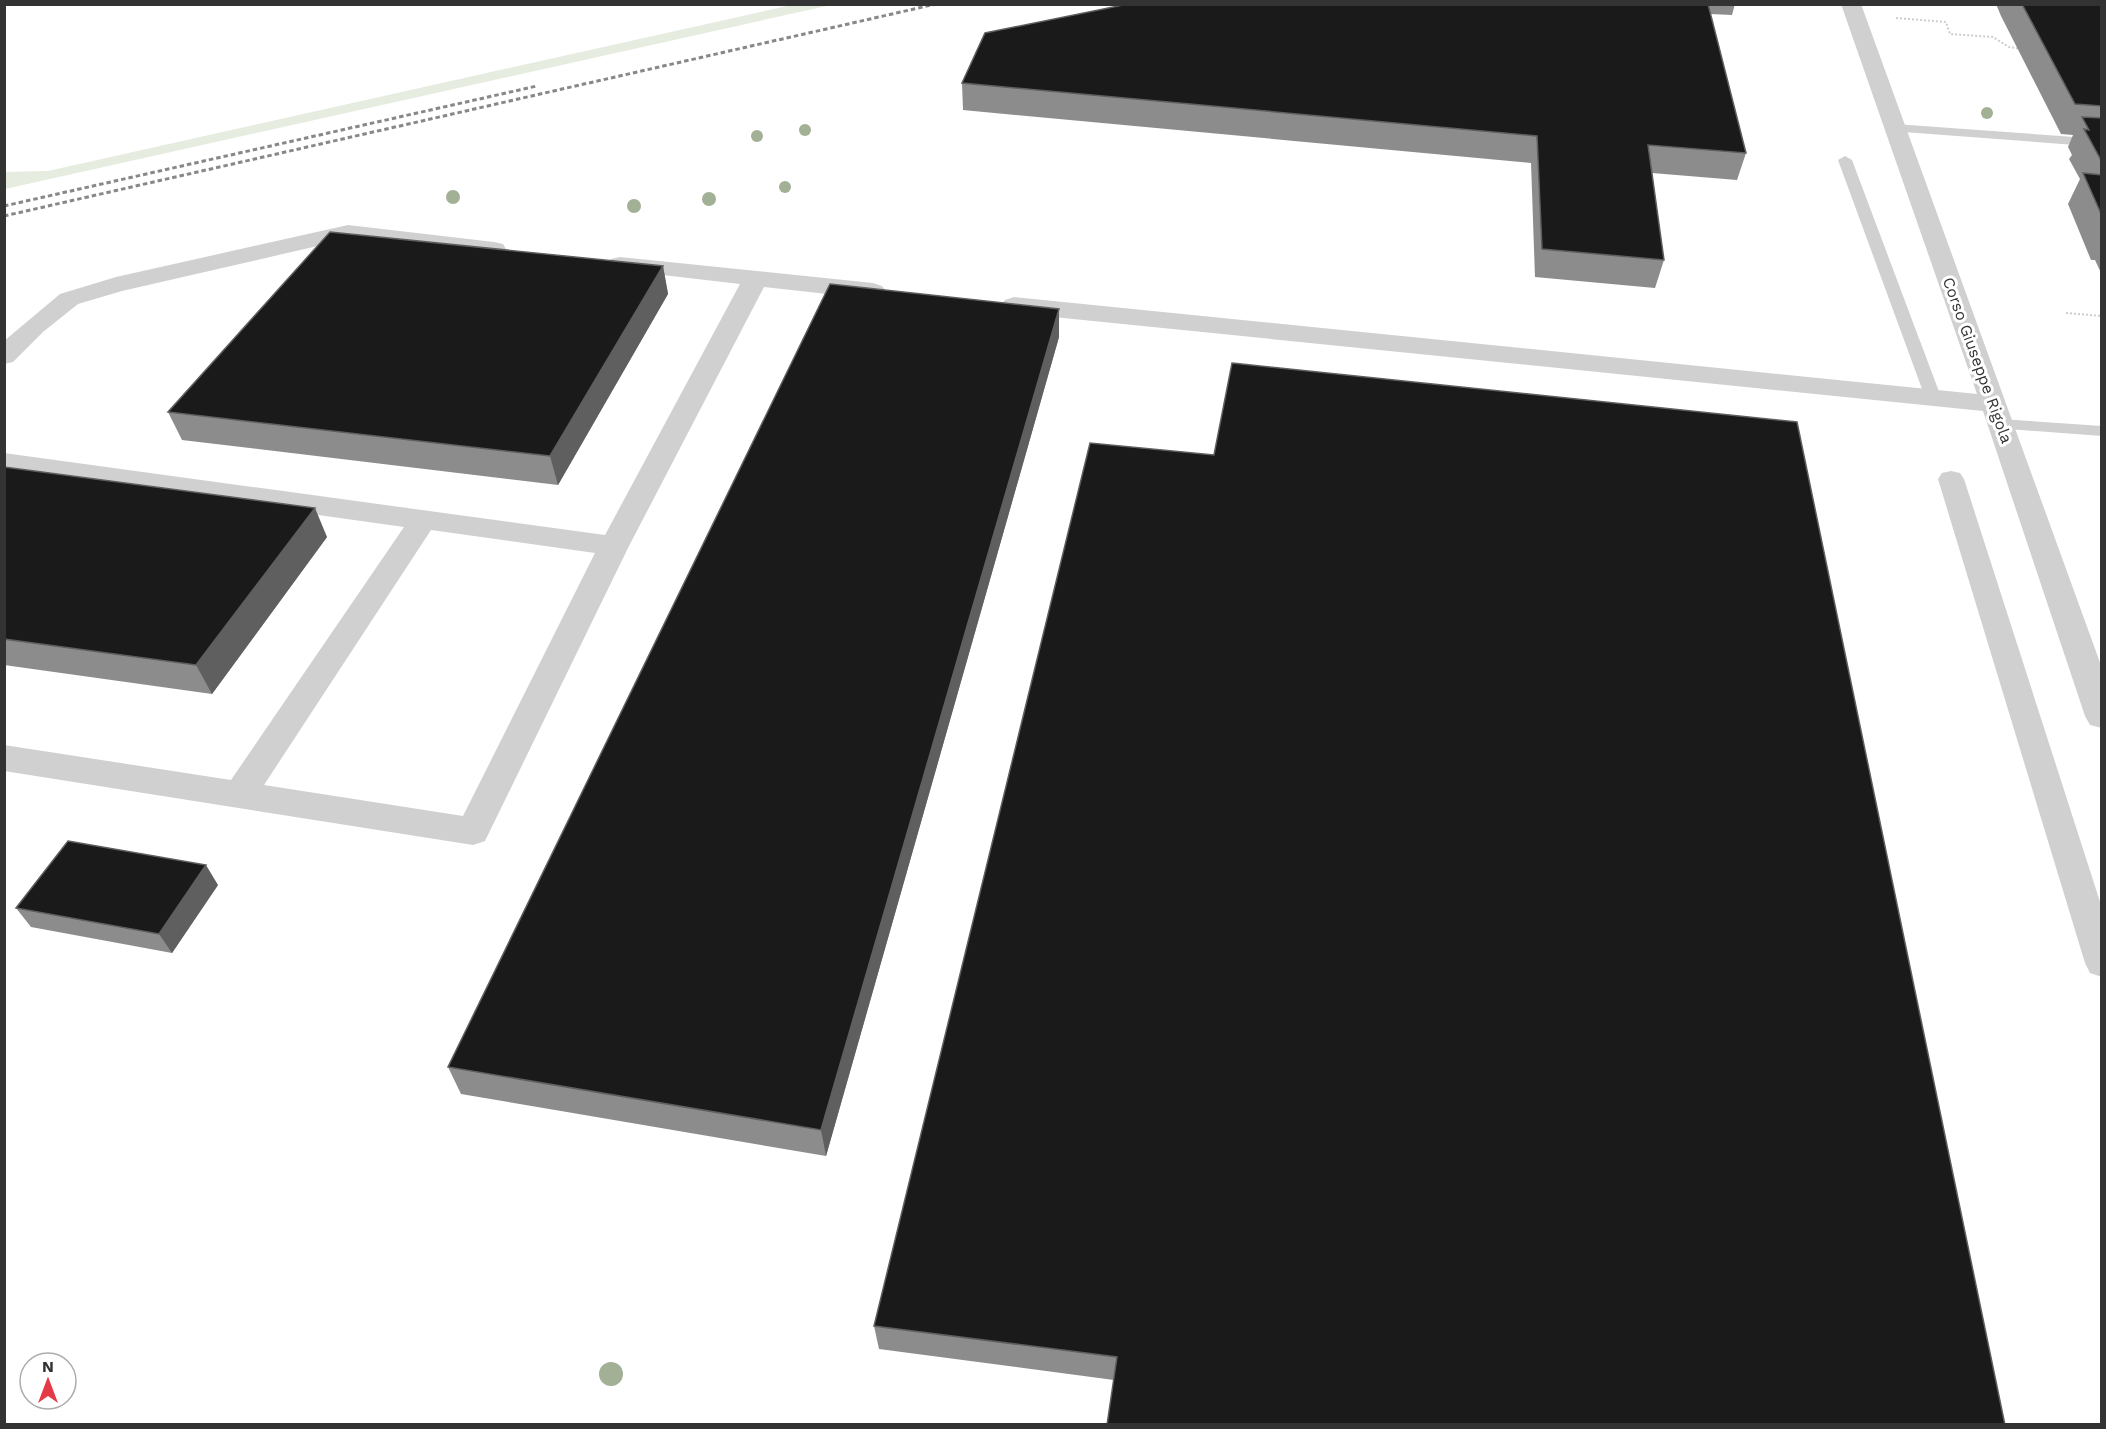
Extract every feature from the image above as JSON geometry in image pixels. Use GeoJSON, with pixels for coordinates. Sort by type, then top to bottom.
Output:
{"type":"FeatureCollection","features":[{"type":"Feature","properties":{"kind":"street","name":"Corso Giuseppe Rigola"},"geometry":{"type":"LineString","coordinates":[[1851,4],[2102,716]]}},
{"type":"Feature","properties":{"kind":"street"},"geometry":{"type":"LineString","coordinates":[[4,356],[34,327],[69,299],[116,285],[348,232],[523,253]]}},
{"type":"Feature","properties":{"kind":"street"},"geometry":{"type":"LineString","coordinates":[[592,261],[898,294]]}},
{"type":"Feature","properties":{"kind":"street"},"geometry":{"type":"LineString","coordinates":[[4,758],[473,831],[614,546],[755,280]]}},
{"type":"Feature","properties":{"kind":"street"},"geometry":{"type":"LineString","coordinates":[[993,303],[1933,397],[1997,414]]}},
{"type":"Feature","properties":{"kind":"street"},"geometry":{"type":"LineString","coordinates":[[4,462],[614,546]]}},
{"type":"Feature","properties":{"kind":"street"},"geometry":{"type":"LineString","coordinates":[[1951,479],[2102,963]]}},
{"type":"Feature","properties":{"kind":"street"},"geometry":{"type":"LineString","coordinates":[[240,794],[424,519]]}},
{"type":"Feature","properties":{"kind":"lane"},"geometry":{"type":"LineString","coordinates":[[1895,128],[2102,143]]}},
{"type":"Feature","properties":{"kind":"lane"},"geometry":{"type":"LineString","coordinates":[[1845,160],[1933,397]]}},
{"type":"Feature","properties":{"kind":"lane"},"geometry":{"type":"LineString","coordinates":[[1997,414],[2102,431]]}},
{"type":"Feature","properties":{"kind":"path"},"geometry":{"type":"LineString","coordinates":[[1887,17],[1946,22],[1950,34],[1993,37],[2009,47],[2024,50]]}},
{"type":"Feature","properties":{"kind":"path"},"geometry":{"type":"LineString","coordinates":[[2066,313],[2102,316]]}},
{"type":"Feature","properties":{"kind":"shaded area"},"geometry":{"type":"Polygon","coordinates":[[[796,4],[831,5],[5,189],[5,172],[48,171],[796,4]]]}},
{"type":"Feature","properties":{"kind":"building"},"geometry":{"type":"Polygon","coordinates":[[[1128,4],[1708,4],[1746,153],[1648,145],[1664,260],[1542,249],[1537,136],[962,83],[985,33],[1128,4]]]}},
{"type":"Feature","properties":{"kind":"building"},"geometry":{"type":"Polygon","coordinates":[[[2022,4],[2102,4],[2102,106],[2075,104],[2022,4]]]}},
{"type":"Feature","properties":{"kind":"building"},"geometry":{"type":"Polygon","coordinates":[[[2082,117],[2102,118],[2102,162],[2084,129],[2089,130],[2082,117]]]}},
{"type":"Feature","properties":{"kind":"building"},"geometry":{"type":"Polygon","coordinates":[[[2083,173],[2102,175],[2102,216],[2083,173]]]}},
{"type":"Feature","properties":{"kind":"building"},"geometry":{"type":"Polygon","coordinates":[[[330,232],[663,266],[550,456],[168,412],[330,232]]]}},
{"type":"Feature","properties":{"kind":"building"},"geometry":{"type":"Polygon","coordinates":[[[830,284],[1059,309],[821,1130],[448,1067],[830,284]]]}},
{"type":"Feature","properties":{"kind":"building"},"geometry":{"type":"Polygon","coordinates":[[[1232,363],[1797,422],[2005,1425],[1107,1425],[1117,1357],[874,1326],[1090,443],[1214,455],[1232,363]]]}},
{"type":"Feature","properties":{"kind":"building"},"geometry":{"type":"Polygon","coordinates":[[[4,467],[315,508],[196,665],[4,639],[4,467]]]}},
{"type":"Feature","properties":{"kind":"building"},"geometry":{"type":"Polygon","coordinates":[[[68,841],[206,865],[159,934],[16,908],[68,841]]]}},
{"type":"Feature","properties":{"kind":"railway"},"geometry":{"type":"LineString","coordinates":[[4,216],[936,4]]}},
{"type":"Feature","properties":{"kind":"railway"},"geometry":{"type":"LineString","coordinates":[[4,206],[537,86]]}}]}
